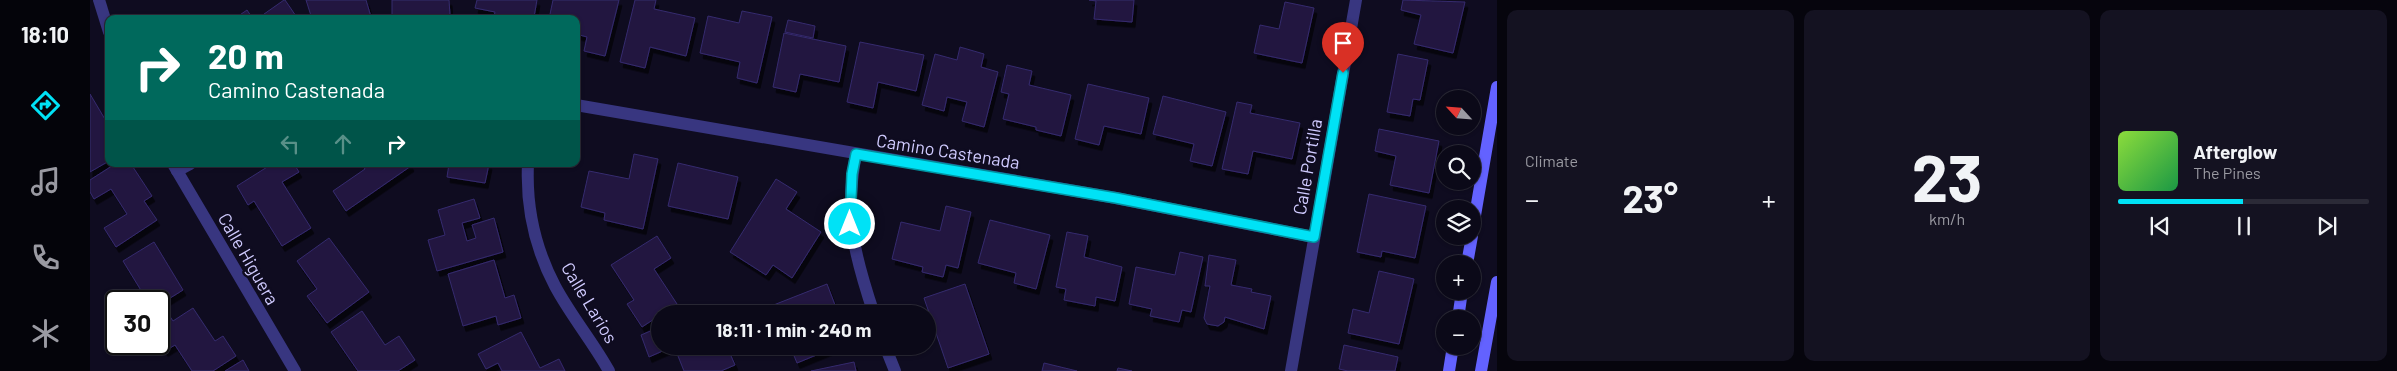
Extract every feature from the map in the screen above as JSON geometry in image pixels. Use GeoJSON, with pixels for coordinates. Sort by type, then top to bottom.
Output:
{"type":"FeatureCollection","features":[{"type":"Feature","properties":{"kind":"main road"},"geometry":{"type":"LineString","coordinates":[[1478,200],[1497,86]]}},
{"type":"Feature","properties":{"kind":"main road"},"geometry":{"type":"LineString","coordinates":[[1481,371],[1497,282]]}},
{"type":"Feature","properties":{"kind":"main road"},"geometry":{"type":"LineString","coordinates":[[1449,371],[1452,355]]}},
{"type":"Feature","properties":{"kind":"street"},"geometry":{"type":"LineString","coordinates":[[98,0],[105,20]]}},
{"type":"Feature","properties":{"kind":"street","name":"Calle Portilla"},"geometry":{"type":"LineString","coordinates":[[1291,371],[1356,0]]}},
{"type":"Feature","properties":{"kind":"street","name":"Camino Castenada"},"geometry":{"type":"LineString","coordinates":[[580,106],[1116,198],[1314,237]]}},
{"type":"Feature","properties":{"kind":"street"},"geometry":{"type":"LineString","coordinates":[[856,154],[851,183],[850,224],[854,248],[871,305]]}},
{"type":"Feature","properties":{"kind":"street","name":"Calle Higuera"},"geometry":{"type":"LineString","coordinates":[[175,167],[295,371]]}},
{"type":"Feature","properties":{"kind":"street","name":"Calle Larios"},"geometry":{"type":"LineString","coordinates":[[528,167],[527,187],[530,213],[545,263],[556,286],[609,371]]}},
{"type":"Feature","properties":{"kind":"street"},"geometry":{"type":"LineString","coordinates":[[889,355],[895,371]]}},
{"type":"Feature","properties":{"kind":"building"},"geometry":{"type":"Polygon","coordinates":[[[284,0],[295,15],[263,15],[284,0]]]}},
{"type":"Feature","properties":{"kind":"building"},"geometry":{"type":"Polygon","coordinates":[[[306,0],[366,0],[370,15],[311,15],[306,0]]]}},
{"type":"Feature","properties":{"kind":"building"},"geometry":{"type":"Polygon","coordinates":[[[392,0],[449,0],[450,15],[392,15],[392,0]]]}},
{"type":"Feature","properties":{"kind":"building"},"geometry":{"type":"Polygon","coordinates":[[[477,0],[537,0],[534,15],[494,15],[495,12],[475,8],[477,0]]]}},
{"type":"Feature","properties":{"kind":"building"},"geometry":{"type":"Polygon","coordinates":[[[553,0],[619,0],[605,56],[584,51],[587,37],[580,35],[580,15],[550,15],[553,0]]]}},
{"type":"Feature","properties":{"kind":"building"},"geometry":{"type":"Polygon","coordinates":[[[635,0],[656,0],[654,9],[695,18],[686,56],[650,47],[645,68],[620,62],[635,0]]]}},
{"type":"Feature","properties":{"kind":"building"},"geometry":{"type":"Polygon","coordinates":[[[1089,0],[1134,0],[1132,22],[1094,19],[1096,1],[1089,0]]]}},
{"type":"Feature","properties":{"kind":"building"},"geometry":{"type":"Polygon","coordinates":[[[1403,0],[1465,2],[1453,53],[1414,44],[1421,15],[1401,10],[1403,0]]]}},
{"type":"Feature","properties":{"kind":"building"},"geometry":{"type":"Polygon","coordinates":[[[1285,2],[1314,8],[1302,63],[1254,53],[1260,25],[1279,29],[1285,2]]]}},
{"type":"Feature","properties":{"kind":"building"},"geometry":{"type":"Polygon","coordinates":[[[247,10],[250,15],[240,15],[247,10]]]}},
{"type":"Feature","properties":{"kind":"building"},"geometry":{"type":"Polygon","coordinates":[[[742,11],[772,17],[757,83],[737,78],[740,62],[700,53],[708,16],[739,23],[742,11]]]}},
{"type":"Feature","properties":{"kind":"building"},"geometry":{"type":"Polygon","coordinates":[[[788,20],[815,26],[813,38],[785,32],[788,20]]]}},
{"type":"Feature","properties":{"kind":"building"},"geometry":{"type":"Polygon","coordinates":[[[784,33],[846,46],[839,82],[800,74],[796,92],[773,87],[784,33]]]}},
{"type":"Feature","properties":{"kind":"building"},"geometry":{"type":"Polygon","coordinates":[[[860,42],[924,55],[916,91],[878,82],[873,108],[847,102],[860,42]]]}},
{"type":"Feature","properties":{"kind":"building"},"geometry":{"type":"Polygon","coordinates":[[[960,47],[984,54],[981,67],[998,72],[984,127],[962,121],[967,102],[947,97],[944,111],[922,105],[935,54],[957,60],[960,47]]]}},
{"type":"Feature","properties":{"kind":"building"},"geometry":{"type":"Polygon","coordinates":[[[1398,54],[1428,60],[1420,100],[1413,99],[1410,116],[1387,112],[1398,54]]]}},
{"type":"Feature","properties":{"kind":"building"},"geometry":{"type":"Polygon","coordinates":[[[1007,65],[1032,71],[1029,85],[1071,95],[1061,136],[1036,130],[1036,127],[1003,119],[1009,94],[1001,92],[1007,65]]]}},
{"type":"Feature","properties":{"kind":"building"},"geometry":{"type":"Polygon","coordinates":[[[1088,84],[1149,98],[1141,134],[1104,126],[1099,145],[1075,139],[1088,84]]]}},
{"type":"Feature","properties":{"kind":"building"},"geometry":{"type":"Polygon","coordinates":[[[90,94],[105,119],[105,163],[90,172],[90,94]]]}},
{"type":"Feature","properties":{"kind":"building"},"geometry":{"type":"Polygon","coordinates":[[[1163,96],[1226,112],[1212,166],[1190,161],[1194,144],[1153,134],[1163,96]]]}},
{"type":"Feature","properties":{"kind":"building"},"geometry":{"type":"Polygon","coordinates":[[[1237,102],[1252,105],[1250,113],[1300,123],[1292,159],[1253,151],[1248,174],[1222,169],[1237,102]]]}},
{"type":"Feature","properties":{"kind":"building"},"geometry":{"type":"Polygon","coordinates":[[[1379,129],[1439,141],[1438,145],[1436,145],[1436,157],[1429,193],[1390,185],[1396,156],[1375,151],[1379,129]]]}},
{"type":"Feature","properties":{"kind":"building"},"geometry":{"type":"Polygon","coordinates":[[[634,154],[658,159],[643,229],[604,220],[605,213],[581,207],[589,171],[629,179],[634,154]]]}},
{"type":"Feature","properties":{"kind":"building"},"geometry":{"type":"Polygon","coordinates":[[[678,163],[738,177],[728,219],[668,206],[678,163]]]}},
{"type":"Feature","properties":{"kind":"building"},"geometry":{"type":"Polygon","coordinates":[[[110,167],[133,167],[152,196],[144,201],[157,220],[116,247],[104,228],[127,214],[111,189],[94,199],[90,192],[90,180],[110,167]]]}},
{"type":"Feature","properties":{"kind":"building"},"geometry":{"type":"Polygon","coordinates":[[[267,167],[296,167],[299,172],[282,182],[311,228],[282,246],[254,201],[248,205],[237,186],[267,167]]]}},
{"type":"Feature","properties":{"kind":"building"},"geometry":{"type":"Polygon","coordinates":[[[364,167],[410,167],[346,211],[333,191],[365,169],[364,167]]]}},
{"type":"Feature","properties":{"kind":"building"},"geometry":{"type":"Polygon","coordinates":[[[449,167],[488,167],[485,183],[447,177],[449,167]]]}},
{"type":"Feature","properties":{"kind":"building"},"geometry":{"type":"Polygon","coordinates":[[[776,179],[797,192],[786,209],[821,232],[792,278],[773,265],[766,275],[730,252],[776,179]]]}},
{"type":"Feature","properties":{"kind":"building"},"geometry":{"type":"Polygon","coordinates":[[[1369,194],[1426,206],[1415,258],[1382,251],[1381,257],[1357,252],[1369,194]]]}},
{"type":"Feature","properties":{"kind":"building"},"geometry":{"type":"Polygon","coordinates":[[[474,199],[480,218],[462,223],[467,241],[476,238],[472,225],[494,218],[503,252],[437,271],[428,240],[445,235],[438,210],[474,199]]]}},
{"type":"Feature","properties":{"kind":"building"},"geometry":{"type":"Polygon","coordinates":[[[946,206],[971,212],[958,268],[946,265],[943,277],[922,272],[923,267],[892,259],[901,222],[940,231],[946,206]]]}},
{"type":"Feature","properties":{"kind":"building"},"geometry":{"type":"Polygon","coordinates":[[[990,220],[1050,235],[1036,289],[1014,283],[1016,273],[978,263],[990,220]]]}},
{"type":"Feature","properties":{"kind":"building"},"geometry":{"type":"Polygon","coordinates":[[[1067,232],[1088,236],[1084,257],[1122,267],[1115,301],[1096,297],[1095,306],[1064,300],[1066,289],[1056,287],[1067,232]]]}},
{"type":"Feature","properties":{"kind":"building"},"geometry":{"type":"Polygon","coordinates":[[[657,236],[671,258],[654,269],[677,304],[651,305],[651,321],[642,327],[627,304],[634,300],[611,265],[657,236]]]}},
{"type":"Feature","properties":{"kind":"building"},"geometry":{"type":"Polygon","coordinates":[[[329,238],[369,292],[327,323],[307,296],[317,289],[297,261],[329,238]]]}},
{"type":"Feature","properties":{"kind":"building"},"geometry":{"type":"Polygon","coordinates":[[[154,242],[183,290],[170,298],[170,290],[141,290],[123,261],[154,242]]]}},
{"type":"Feature","properties":{"kind":"building"},"geometry":{"type":"Polygon","coordinates":[[[1180,252],[1203,257],[1191,312],[1182,310],[1179,322],[1150,316],[1152,309],[1129,304],[1136,267],[1175,275],[1180,252]]]}},
{"type":"Feature","properties":{"kind":"building"},"geometry":{"type":"Polygon","coordinates":[[[1209,255],[1236,260],[1231,285],[1252,289],[1251,292],[1271,296],[1264,329],[1225,317],[1224,322],[1218,326],[1207,324],[1204,318],[1210,286],[1205,286],[1209,255]]]}},
{"type":"Feature","properties":{"kind":"building"},"geometry":{"type":"Polygon","coordinates":[[[494,260],[505,298],[514,295],[521,318],[498,325],[496,316],[463,326],[448,274],[494,260]]]}},
{"type":"Feature","properties":{"kind":"building"},"geometry":{"type":"Polygon","coordinates":[[[1379,271],[1414,279],[1399,344],[1348,333],[1353,309],[1369,313],[1379,271]]]}},
{"type":"Feature","properties":{"kind":"building"},"geometry":{"type":"Polygon","coordinates":[[[827,284],[835,305],[774,305],[827,284]]]}},
{"type":"Feature","properties":{"kind":"building"},"geometry":{"type":"Polygon","coordinates":[[[965,284],[989,354],[948,368],[936,333],[936,305],[926,305],[924,298],[965,284]]]}},
{"type":"Feature","properties":{"kind":"building"},"geometry":{"type":"Polygon","coordinates":[[[193,308],[215,341],[223,336],[236,356],[213,371],[192,371],[175,345],[170,348],[170,316],[173,321],[193,308]]]}},
{"type":"Feature","properties":{"kind":"building"},"geometry":{"type":"Polygon","coordinates":[[[362,311],[385,345],[399,336],[415,360],[398,371],[358,371],[331,332],[362,311]]]}},
{"type":"Feature","properties":{"kind":"building"},"geometry":{"type":"Polygon","coordinates":[[[651,331],[651,355],[654,355],[649,357],[641,335],[651,331]]]}},
{"type":"Feature","properties":{"kind":"building"},"geometry":{"type":"Polygon","coordinates":[[[521,332],[540,368],[559,359],[565,371],[502,371],[498,363],[486,369],[478,354],[521,332]]]}},
{"type":"Feature","properties":{"kind":"building"},"geometry":{"type":"Polygon","coordinates":[[[1344,345],[1398,357],[1395,371],[1348,371],[1339,369],[1344,345]]]}},
{"type":"Feature","properties":{"kind":"building"},"geometry":{"type":"Polygon","coordinates":[[[678,355],[731,355],[735,365],[721,371],[684,371],[678,355]]]}},
{"type":"Feature","properties":{"kind":"building"},"geometry":{"type":"Polygon","coordinates":[[[794,355],[816,355],[797,363],[794,355]]]}},
{"type":"Feature","properties":{"kind":"building"},"geometry":{"type":"Polygon","coordinates":[[[243,360],[249,371],[225,371],[243,360]]]}},
{"type":"Feature","properties":{"kind":"building"},"geometry":{"type":"Polygon","coordinates":[[[854,362],[856,371],[811,371],[854,362]]]}},
{"type":"Feature","properties":{"kind":"building"},"geometry":{"type":"Polygon","coordinates":[[[1044,363],[1077,371],[1042,371],[1044,363]]]}},
{"type":"Feature","properties":{"kind":"building"},"geometry":{"type":"Polygon","coordinates":[[[1118,368],[1132,371],[1117,371],[1118,368]]]}},
{"type":"Feature","properties":{"kind":"route"},"geometry":{"type":"LineString","coordinates":[[850,224],[852,174],[856,154],[1116,198],[1314,237],[1343,73]]}}]}
